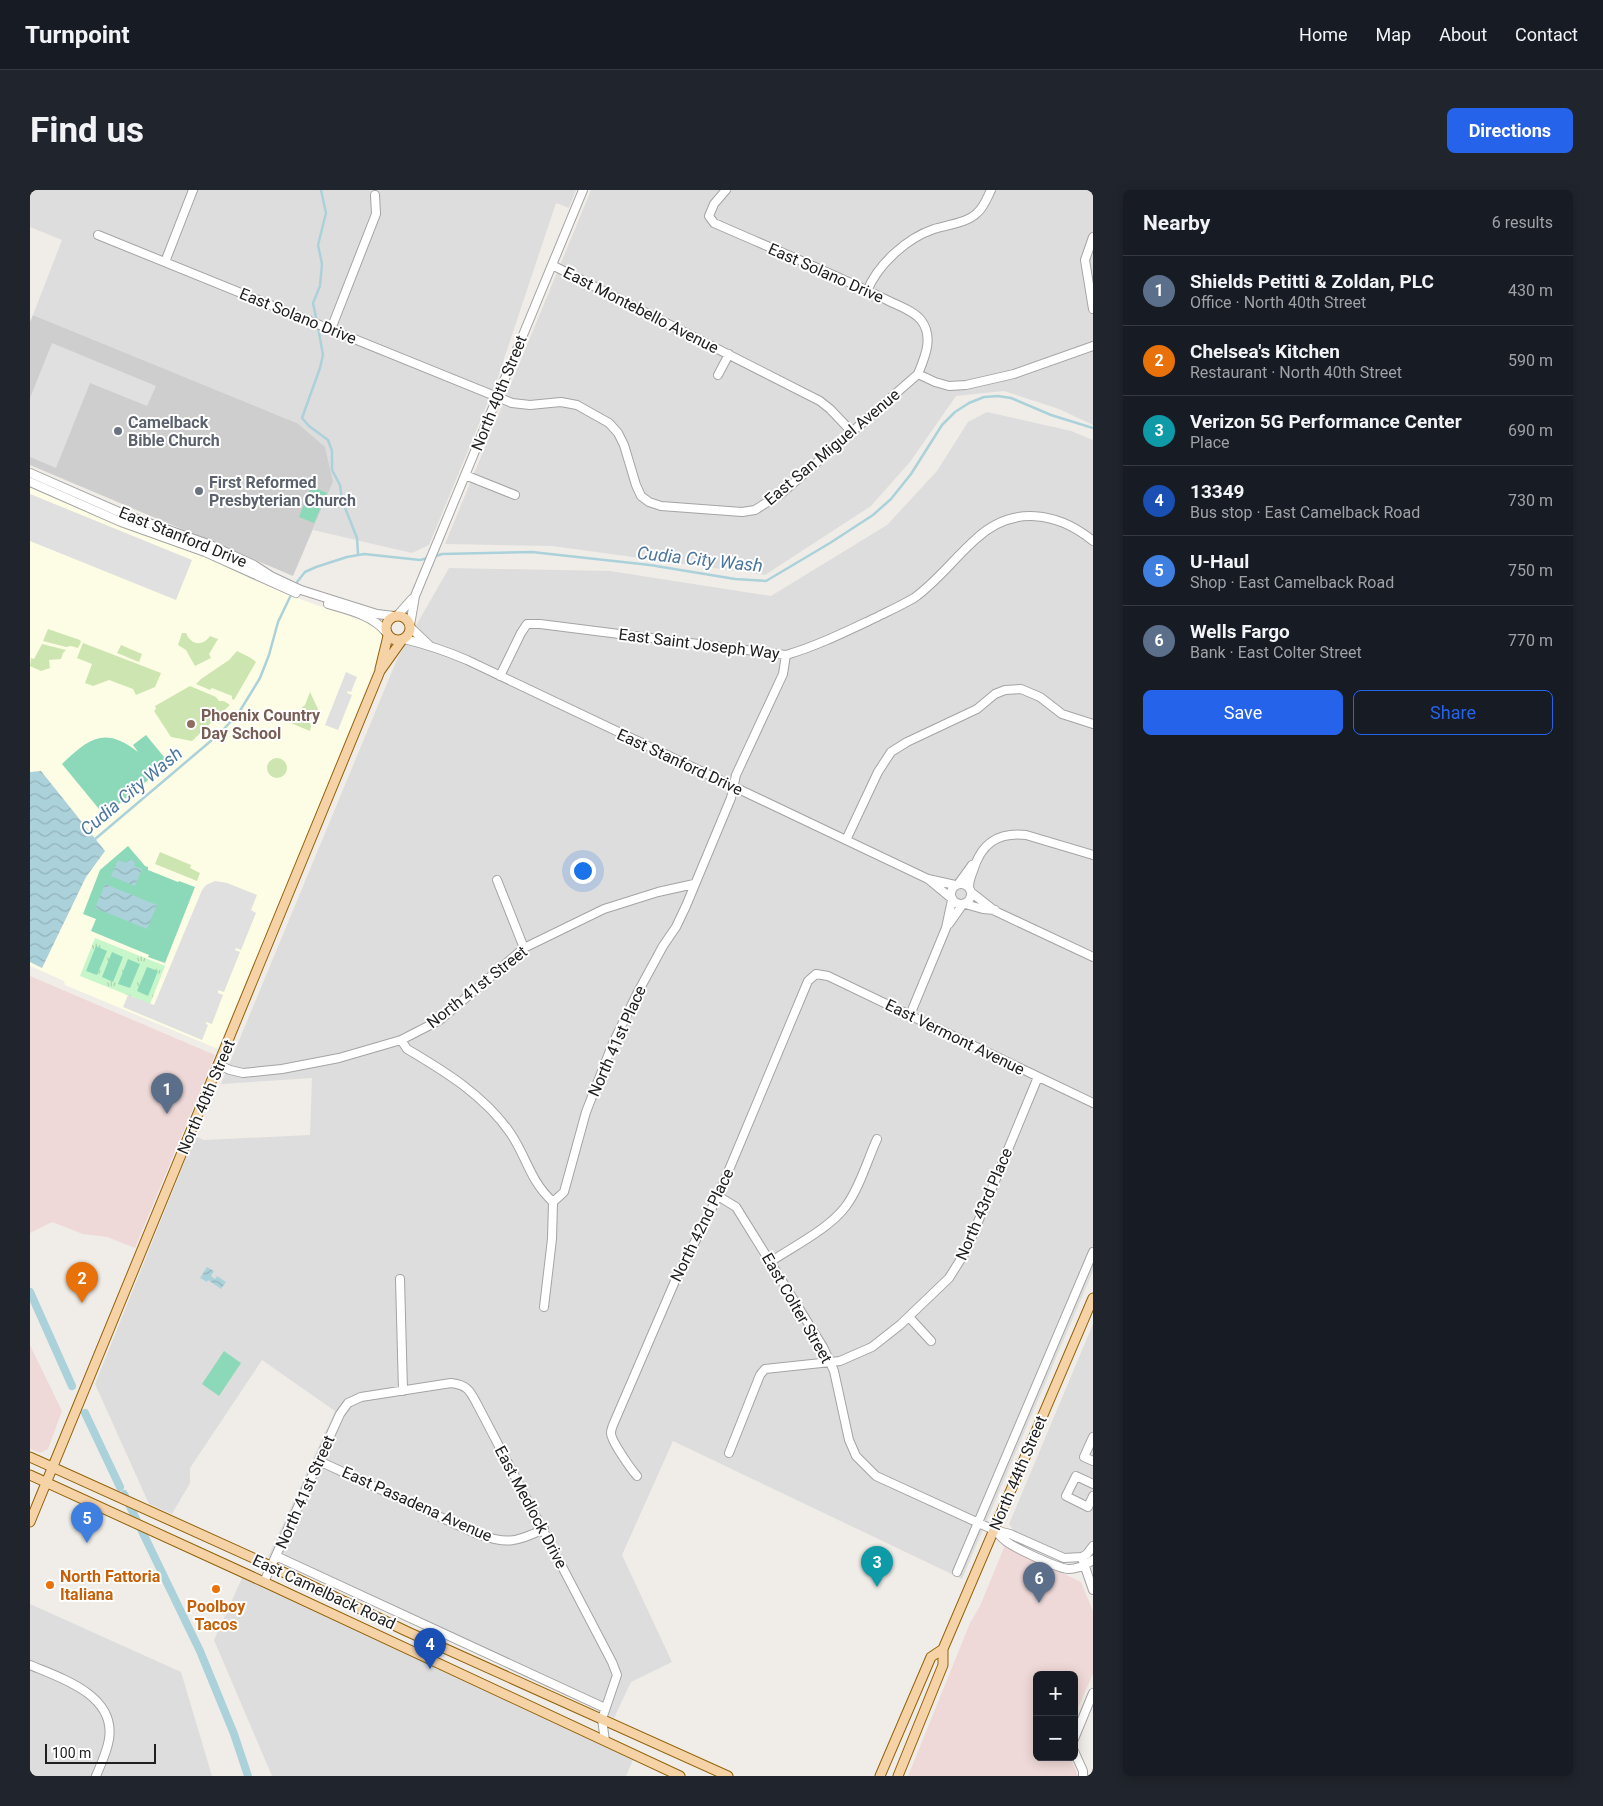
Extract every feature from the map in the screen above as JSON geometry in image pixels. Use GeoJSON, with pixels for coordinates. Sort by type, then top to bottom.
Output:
{"type":"FeatureCollection","features":[{"type":"Feature","properties":{"kind":"main road"},"geometry":{"type":"LineString","coordinates":[[396,616],[403,617],[410,626],[409,634],[403,640],[394,640],[387,634],[386,624],[396,616]]}},
{"type":"Feature","properties":{"kind":"main road","name":"North 40th Street"},"geometry":{"type":"LineString","coordinates":[[30,1522],[380,671],[387,634]]}},
{"type":"Feature","properties":{"kind":"main road","name":"North 40th Street"},"geometry":{"type":"LineString","coordinates":[[380,671],[403,640]]}},
{"type":"Feature","properties":{"kind":"main road","name":"North 44th Street"},"geometry":{"type":"LineString","coordinates":[[898,1776],[944,1665],[943,1648],[1093,1298]]}},
{"type":"Feature","properties":{"kind":"main road","name":"East Camelback Road"},"geometry":{"type":"LineString","coordinates":[[30,1457],[271,1566],[406,1631],[728,1776]]}},
{"type":"Feature","properties":{"kind":"main road","name":"East Camelback Road"},"geometry":{"type":"LineString","coordinates":[[30,1475],[680,1776]]}},
{"type":"Feature","properties":{"kind":"main road","name":"North 44th Street"},"geometry":{"type":"LineString","coordinates":[[880,1776],[931,1657],[943,1648]]}},
{"type":"Feature","properties":{"kind":"street"},"geometry":{"type":"LineString","coordinates":[[164,262],[193,190]]}},
{"type":"Feature","properties":{"kind":"street","name":"North 40th Street"},"geometry":{"type":"LineString","coordinates":[[410,626],[415,596],[584,190]]}},
{"type":"Feature","properties":{"kind":"street","name":"East Solano Drive"},"geometry":{"type":"LineString","coordinates":[[726,190],[714,204],[709,216],[714,224],[867,290],[912,313],[921,320],[928,342],[926,356],[918,374]]}},
{"type":"Feature","properties":{"kind":"street"},"geometry":{"type":"LineString","coordinates":[[867,290],[876,274],[905,245],[931,230],[969,219],[981,209],[991,190]]}},
{"type":"Feature","properties":{"kind":"street"},"geometry":{"type":"LineString","coordinates":[[331,329],[376,214],[375,195]]}},
{"type":"Feature","properties":{"kind":"street","name":"East Solano Drive"},"geometry":{"type":"LineString","coordinates":[[98,235],[498,396]]}},
{"type":"Feature","properties":{"kind":"street"},"geometry":{"type":"LineString","coordinates":[[1093,237],[1085,260],[1093,309]]}},
{"type":"Feature","properties":{"kind":"street","name":"East Montebello Avenue"},"geometry":{"type":"LineString","coordinates":[[552,265],[820,401],[851,431]]}},
{"type":"Feature","properties":{"kind":"street"},"geometry":{"type":"LineString","coordinates":[[918,374],[949,386],[966,385],[1014,374],[1093,346]]}},
{"type":"Feature","properties":{"kind":"street","name":"East Montebello Avenue"},"geometry":{"type":"LineString","coordinates":[[718,375],[729,354]]}},
{"type":"Feature","properties":{"kind":"street","name":"East San Miguel Avenue"},"geometry":{"type":"LineString","coordinates":[[498,396],[512,403],[530,405],[561,402],[577,405],[609,423],[618,433],[624,445],[636,485],[641,496],[649,502],[661,506],[728,512],[755,510],[782,493],[918,374]]}},
{"type":"Feature","properties":{"kind":"street","name":"East Stanford Drive"},"geometry":{"type":"LineString","coordinates":[[30,473],[126,515],[213,547],[301,590],[377,614],[396,616]]}},
{"type":"Feature","properties":{"kind":"street"},"geometry":{"type":"LineString","coordinates":[[465,475],[515,495]]}},
{"type":"Feature","properties":{"kind":"street","name":"East Stanford Drive"},"geometry":{"type":"LineString","coordinates":[[30,482],[121,522],[205,552],[270,582],[364,616],[382,626],[387,634]]}},
{"type":"Feature","properties":{"kind":"street","name":"East Saint Joseph Way"},"geometry":{"type":"LineString","coordinates":[[500,676],[526,624],[540,624],[786,655],[822,642],[911,599],[928,588],[976,538],[999,523],[1014,517],[1030,515],[1047,517],[1066,523],[1093,541]]}},
{"type":"Feature","properties":{"kind":"street","name":"North 40th Street"},"geometry":{"type":"LineString","coordinates":[[396,616],[407,607],[415,596]]}},
{"type":"Feature","properties":{"kind":"street","name":"East Stanford Drive"},"geometry":{"type":"LineString","coordinates":[[410,626],[430,646]]}},
{"type":"Feature","properties":{"kind":"street","name":"East Stanford Drive"},"geometry":{"type":"LineString","coordinates":[[403,640],[430,646],[467,660],[846,840],[928,879],[956,903],[995,910]]}},
{"type":"Feature","properties":{"kind":"street","name":"North 41st Place"},"geometry":{"type":"LineString","coordinates":[[553,1202],[564,1192],[586,1112],[613,1043],[638,992],[680,919],[734,787],[736,775],[783,674],[786,655]]}},
{"type":"Feature","properties":{"kind":"street"},"geometry":{"type":"LineString","coordinates":[[846,840],[878,772],[891,752],[906,742],[977,709],[995,694],[1005,690],[1022,689],[1040,697],[1062,714],[1093,724]]}},
{"type":"Feature","properties":{"kind":"street"},"geometry":{"type":"LineString","coordinates":[[910,1015],[946,928],[952,899],[951,890],[974,864],[984,848],[996,838],[1009,834],[1026,834],[1093,855]]}},
{"type":"Feature","properties":{"kind":"street"},"geometry":{"type":"LineString","coordinates":[[946,928],[964,904],[970,900],[974,864]]}},
{"type":"Feature","properties":{"kind":"street","name":"East Stanford Drive"},"geometry":{"type":"LineString","coordinates":[[928,879],[957,884],[970,890],[995,910],[1093,957]]}},
{"type":"Feature","properties":{"kind":"street"},"geometry":{"type":"LineString","coordinates":[[497,880],[524,948]]}},
{"type":"Feature","properties":{"kind":"street","name":"North 41st Street"},"geometry":{"type":"LineString","coordinates":[[401,1040],[440,1020],[524,948],[604,908],[658,892],[694,884]]}},
{"type":"Feature","properties":{"kind":"street","name":"East Vermont Avenue"},"geometry":{"type":"LineString","coordinates":[[816,974],[828,976],[1093,1103]]}},
{"type":"Feature","properties":{"kind":"street","name":"North 42nd Place"},"geometry":{"type":"LineString","coordinates":[[637,1476],[629,1467],[610,1433],[675,1281],[718,1196],[808,981],[816,974]]}},
{"type":"Feature","properties":{"kind":"street"},"geometry":{"type":"LineString","coordinates":[[219,1065],[230,1070],[243,1072],[282,1069],[339,1058],[401,1040],[407,1049],[467,1087],[496,1114],[512,1135],[536,1184],[553,1202],[552,1239],[544,1307]]}},
{"type":"Feature","properties":{"kind":"street","name":"North 43rd Place"},"geometry":{"type":"LineString","coordinates":[[729,1453],[760,1375],[765,1370],[840,1361],[872,1347],[909,1317],[949,1278],[966,1251],[1038,1077]]}},
{"type":"Feature","properties":{"kind":"street"},"geometry":{"type":"LineString","coordinates":[[770,1262],[816,1233],[838,1216],[851,1198],[877,1139]]}},
{"type":"Feature","properties":{"kind":"street","name":"East Colter Street"},"geometry":{"type":"LineString","coordinates":[[718,1196],[736,1207],[822,1347],[834,1371],[849,1440],[856,1456],[866,1467],[886,1481],[994,1530],[1007,1542],[1058,1566],[1068,1569],[1083,1561]]}},
{"type":"Feature","properties":{"kind":"street","name":"North 44th Street"},"geometry":{"type":"LineString","coordinates":[[957,1572],[1093,1252]]}},
{"type":"Feature","properties":{"kind":"street"},"geometry":{"type":"LineString","coordinates":[[400,1279],[403,1391]]}},
{"type":"Feature","properties":{"kind":"street"},"geometry":{"type":"LineString","coordinates":[[909,1317],[931,1340]]}},
{"type":"Feature","properties":{"kind":"street","name":"East Medlock Drive"},"geometry":{"type":"LineString","coordinates":[[348,1403],[361,1397],[451,1383],[460,1384],[469,1389],[612,1662],[617,1675],[602,1719],[605,1741]]}},
{"type":"Feature","properties":{"kind":"street","name":"North 41st Street"},"geometry":{"type":"LineString","coordinates":[[264,1582],[319,1461],[348,1403]]}},
{"type":"Feature","properties":{"kind":"street"},"geometry":{"type":"LineString","coordinates":[[1093,1437],[1084,1456],[1093,1461]]}},
{"type":"Feature","properties":{"kind":"street","name":"East Pasadena Avenue"},"geometry":{"type":"LineString","coordinates":[[319,1461],[476,1534],[507,1542],[518,1540],[544,1529]]}},
{"type":"Feature","properties":{"kind":"street"},"geometry":{"type":"LineString","coordinates":[[1093,1484],[1076,1476],[1066,1496],[1088,1507],[1093,1496]]}},
{"type":"Feature","properties":{"kind":"street"},"geometry":{"type":"LineString","coordinates":[[1093,1546],[1083,1561],[1093,1590]]}},
{"type":"Feature","properties":{"kind":"street","name":"East Camelback Road"},"geometry":{"type":"LineString","coordinates":[[276,1556],[605,1708]]}},
{"type":"Feature","properties":{"kind":"street"},"geometry":{"type":"LineString","coordinates":[[1083,1561],[1093,1560]]}},
{"type":"Feature","properties":{"kind":"street"},"geometry":{"type":"LineString","coordinates":[[30,1665],[68,1681],[88,1693],[100,1704],[107,1720],[109,1737],[96,1776]]}},
{"type":"Feature","properties":{"kind":"street"},"geometry":{"type":"LineString","coordinates":[[1078,1729],[1093,1693]]}},
{"type":"Feature","properties":{"kind":"street"},"geometry":{"type":"LineString","coordinates":[[1078,1760],[1083,1776]]}},
{"type":"Feature","properties":{"kind":"shaded area"},"geometry":{"type":"Polygon","coordinates":[[[30,190],[576,190],[569,208],[556,203],[497,380],[429,545],[412,553],[313,530],[333,482],[297,423],[33,315],[62,240],[30,227],[30,190]]]}},
{"type":"Feature","properties":{"kind":"shaded area"},"geometry":{"type":"Polygon","coordinates":[[[591,190],[1093,190],[1093,425],[1059,409],[1004,391],[956,396],[910,462],[871,506],[765,575],[552,546],[445,544],[591,190]]]}},
{"type":"Feature","properties":{"kind":"shaded area","name":"Camelback Bible Church"},"geometry":{"type":"Polygon","coordinates":[[[33,315],[297,423],[325,447],[333,482],[293,576],[30,465],[30,322],[33,315]]]}},
{"type":"Feature","properties":{"kind":"shaded area"},"geometry":{"type":"Polygon","coordinates":[[[52,343],[156,386],[147,406],[90,383],[56,468],[30,457],[30,398],[52,343]]]}},
{"type":"Feature","properties":{"kind":"shaded area"},"geometry":{"type":"Polygon","coordinates":[[[987,412],[1071,431],[1093,440],[1093,1271],[962,1579],[673,1441],[622,1555],[672,1662],[631,1682],[614,1718],[268,1557],[335,1411],[262,1360],[190,1468],[190,1483],[172,1514],[149,1504],[95,1384],[195,1136],[204,1140],[310,1135],[312,1078],[221,1084],[398,657],[449,568],[610,571],[771,596],[887,525],[937,471],[968,422],[987,412]]]}},
{"type":"Feature","properties":{"kind":"shaded area","name":"Phoenix Country Day School"},"geometry":{"type":"Polygon","coordinates":[[[30,486],[120,526],[212,560],[253,580],[308,602],[372,624],[384,636],[380,654],[307,837],[218,1049],[65,985],[64,981],[30,966],[30,486]]]}},
{"type":"Feature","properties":{"kind":"shaded area"},"geometry":{"type":"Polygon","coordinates":[[[30,494],[192,560],[176,600],[30,541],[30,494]]]}},
{"type":"Feature","properties":{"kind":"shaded area"},"geometry":{"type":"Polygon","coordinates":[[[346,672],[357,677],[351,692],[348,691],[347,693],[352,695],[338,730],[325,725],[346,672]]]}},
{"type":"Feature","properties":{"kind":"shaded area"},"geometry":{"type":"Polygon","coordinates":[[[215,881],[227,883],[257,895],[251,910],[256,913],[241,950],[236,948],[235,950],[240,952],[224,992],[218,990],[218,993],[223,995],[212,1024],[206,1022],[208,1025],[202,1040],[123,1007],[128,995],[154,1005],[202,890],[206,885],[215,881]]]}},
{"type":"Feature","properties":{"kind":"shaded area"},"geometry":{"type":"Polygon","coordinates":[[[30,976],[215,1055],[135,1248],[107,1237],[83,1234],[52,1222],[30,1233],[30,976]]]}},
{"type":"Feature","properties":{"kind":"shaded area"},"geometry":{"type":"Polygon","coordinates":[[[1093,1324],[1093,1573],[1085,1551],[1069,1555],[1060,1553],[1014,1531],[1009,1524],[1093,1324]]]}},
{"type":"Feature","properties":{"kind":"shaded area"},"geometry":{"type":"Polygon","coordinates":[[[30,1345],[62,1411],[48,1449],[40,1453],[30,1449],[30,1345]]]}},
{"type":"Feature","properties":{"kind":"shaded area"},"geometry":{"type":"Polygon","coordinates":[[[1005,1545],[1081,1582],[1093,1611],[1093,1674],[1078,1708],[1078,1671],[1033,1671],[1033,1761],[1072,1761],[1078,1776],[908,1776],[970,1623],[980,1606],[1005,1545]]]}},
{"type":"Feature","properties":{"kind":"shaded area"},"geometry":{"type":"Polygon","coordinates":[[[242,1578],[633,1760],[626,1776],[272,1776],[214,1640],[242,1578]]]}},
{"type":"Feature","properties":{"kind":"shaded area"},"geometry":{"type":"Polygon","coordinates":[[[30,1604],[181,1672],[212,1776],[30,1776],[30,1604]]]}},
{"type":"Feature","properties":{"kind":"green space"},"geometry":{"type":"Polygon","coordinates":[[[311,486],[327,493],[314,523],[299,517],[311,486]]]}},
{"type":"Feature","properties":{"kind":"green space"},"geometry":{"type":"Polygon","coordinates":[[[48,629],[80,640],[78,648],[43,641],[48,629]]]}},
{"type":"Feature","properties":{"kind":"green space"},"geometry":{"type":"Polygon","coordinates":[[[182,633],[186,633],[191,640],[197,643],[204,642],[210,636],[218,639],[209,654],[211,658],[195,666],[186,650],[178,645],[182,633]]]}},
{"type":"Feature","properties":{"kind":"green space"},"geometry":{"type":"Polygon","coordinates":[[[83,643],[161,673],[155,687],[136,695],[133,689],[109,680],[93,686],[85,683],[92,664],[77,658],[83,643]]]}},
{"type":"Feature","properties":{"kind":"green space"},"geometry":{"type":"Polygon","coordinates":[[[42,644],[66,650],[61,659],[49,660],[50,668],[41,671],[30,666],[31,658],[34,659],[42,644]]]}},
{"type":"Feature","properties":{"kind":"green space"},"geometry":{"type":"Polygon","coordinates":[[[121,645],[142,654],[139,662],[117,653],[121,645]]]}},
{"type":"Feature","properties":{"kind":"green space"},"geometry":{"type":"Polygon","coordinates":[[[237,651],[256,662],[234,700],[232,696],[196,684],[229,660],[237,651]]]}},
{"type":"Feature","properties":{"kind":"green space"},"geometry":{"type":"Polygon","coordinates":[[[190,686],[230,705],[192,741],[171,737],[154,711],[156,709],[155,706],[190,686]]]}},
{"type":"Feature","properties":{"kind":"green space"},"geometry":{"type":"Polygon","coordinates":[[[310,692],[318,709],[314,718],[309,720],[310,731],[281,719],[299,711],[305,714],[301,708],[305,705],[310,692]]]}},
{"type":"Feature","properties":{"kind":"green space"},"geometry":{"type":"Polygon","coordinates":[[[146,735],[169,763],[114,808],[112,806],[108,810],[99,809],[62,764],[81,747],[98,738],[116,739],[138,752],[133,745],[146,735]]]}},
{"type":"Feature","properties":{"kind":"green space"},"geometry":{"type":"Polygon","coordinates":[[[277,758],[284,761],[287,768],[284,775],[277,778],[270,775],[267,768],[270,761],[277,758]]]}},
{"type":"Feature","properties":{"kind":"green space"},"geometry":{"type":"Polygon","coordinates":[[[128,846],[148,867],[148,870],[195,887],[165,963],[91,931],[96,919],[83,914],[100,870],[128,846]]]}},
{"type":"Feature","properties":{"kind":"green space"},"geometry":{"type":"Polygon","coordinates":[[[160,852],[191,865],[190,868],[200,873],[197,881],[155,864],[160,852]]]}},
{"type":"Feature","properties":{"kind":"green space"},"geometry":{"type":"Polygon","coordinates":[[[95,938],[165,966],[150,1004],[80,976],[95,938]]]}},
{"type":"Feature","properties":{"kind":"green space"},"geometry":{"type":"Polygon","coordinates":[[[96,946],[107,951],[97,975],[86,971],[96,946]]]}},
{"type":"Feature","properties":{"kind":"green space"},"geometry":{"type":"Polygon","coordinates":[[[112,952],[123,957],[113,982],[102,977],[112,952]]]}},
{"type":"Feature","properties":{"kind":"green space"},"geometry":{"type":"Polygon","coordinates":[[[128,959],[140,964],[130,988],[118,984],[128,959]]]}},
{"type":"Feature","properties":{"kind":"green space"},"geometry":{"type":"Polygon","coordinates":[[[147,967],[158,971],[148,996],[137,991],[147,967]]]}},
{"type":"Feature","properties":{"kind":"green space"},"geometry":{"type":"Polygon","coordinates":[[[224,1351],[241,1363],[219,1396],[202,1384],[224,1351]]]}},
{"type":"Feature","properties":{"kind":"water"},"geometry":{"type":"Polygon","coordinates":[[[41,771],[105,851],[86,877],[42,968],[30,962],[30,772],[41,771]]]}},
{"type":"Feature","properties":{"kind":"water"},"geometry":{"type":"Polygon","coordinates":[[[129,859],[135,862],[134,866],[142,869],[135,886],[111,876],[118,860],[127,863],[129,859]]]}},
{"type":"Feature","properties":{"kind":"water"},"geometry":{"type":"Polygon","coordinates":[[[105,884],[157,905],[147,929],[95,908],[105,884]]]}},
{"type":"Feature","properties":{"kind":"water"},"geometry":{"type":"Polygon","coordinates":[[[207,1267],[214,1271],[211,1276],[215,1279],[217,1276],[226,1282],[221,1289],[208,1280],[207,1282],[200,1278],[207,1267]]]}},
{"type":"Feature","properties":{"kind":"waterway"},"geometry":{"type":"LineString","coordinates":[[317,322],[313,303],[320,286],[322,264],[318,245],[326,213],[321,190]]}},
{"type":"Feature","properties":{"kind":"waterway"},"geometry":{"type":"LineString","coordinates":[[318,327],[323,355],[302,418],[309,426],[328,440],[332,451],[332,470],[340,485],[342,500],[357,538],[358,554]]}},
{"type":"Feature","properties":{"kind":"waterway","name":"Cudia City Wash"},"geometry":{"type":"LineString","coordinates":[[433,557],[442,554],[532,552],[650,565],[735,579],[766,581],[873,515],[891,499],[911,474],[942,425],[955,412],[969,403],[984,397],[998,396],[1011,398],[1051,415],[1093,428]]}},
{"type":"Feature","properties":{"kind":"waterway","name":"Cudia City Wash"},"geometry":{"type":"LineString","coordinates":[[297,582],[305,572],[347,557],[364,554],[420,560],[428,558]]}},
{"type":"Feature","properties":{"kind":"waterway","name":"Cudia City Wash"},"geometry":{"type":"LineString","coordinates":[[94,840],[219,734],[238,714],[260,678],[269,655],[278,622],[290,597]]}},
{"type":"Feature","properties":{"kind":"waterway"},"geometry":{"type":"LineString","coordinates":[[30,1292],[72,1386]]}},
{"type":"Feature","properties":{"kind":"waterway"},"geometry":{"type":"LineString","coordinates":[[85,1413],[120,1487]]}},
{"type":"Feature","properties":{"kind":"waterway"},"geometry":{"type":"LineString","coordinates":[[124,1494],[200,1651],[234,1734],[248,1776]]}},
{"type":"Feature","properties":{"kind":"place","name":"Camelback Bible Church"},"geometry":{"type":"Point","coordinates":[118,431]}},
{"type":"Feature","properties":{"kind":"place","name":"First Reformed Presbyterian Church"},"geometry":{"type":"Point","coordinates":[199,491]}},
{"type":"Feature","properties":{"kind":"place","name":"Phoenix Country Day School"},"geometry":{"type":"Point","coordinates":[191,724]}},
{"type":"Feature","properties":{"kind":"place","name":"Shields Petitti & Zoldan, PLC"},"geometry":{"type":"Point","coordinates":[167,1114]}},
{"type":"Feature","properties":{"kind":"place","name":"Chelsea's Kitchen"},"geometry":{"type":"Point","coordinates":[82,1303]}},
{"type":"Feature","properties":{"kind":"place","name":"U-Haul"},"geometry":{"type":"Point","coordinates":[87,1543]}},
{"type":"Feature","properties":{"kind":"place","name":"North Fattoria Italiana"},"geometry":{"type":"Point","coordinates":[50,1585]}},
{"type":"Feature","properties":{"kind":"place","name":"Verizon 5G Performance Center"},"geometry":{"type":"Point","coordinates":[877,1587]}},
{"type":"Feature","properties":{"kind":"place","name":"Poolboy Tacos"},"geometry":{"type":"Point","coordinates":[216,1589]}},
{"type":"Feature","properties":{"kind":"place","name":"Wells Fargo"},"geometry":{"type":"Point","coordinates":[1039,1603]}},
{"type":"Feature","properties":{"kind":"place","name":"13349"},"geometry":{"type":"Point","coordinates":[430,1669]}}]}
